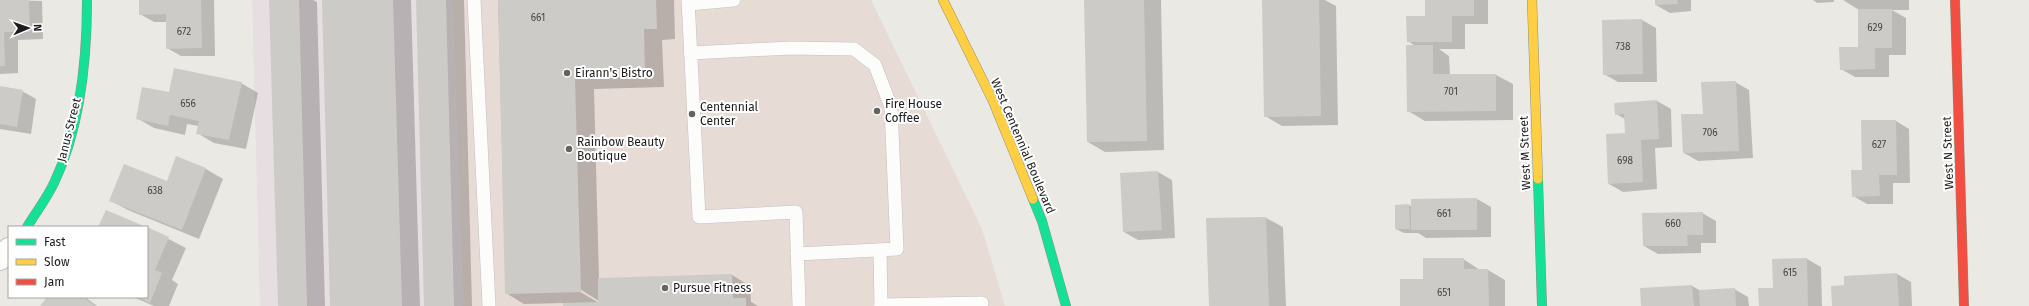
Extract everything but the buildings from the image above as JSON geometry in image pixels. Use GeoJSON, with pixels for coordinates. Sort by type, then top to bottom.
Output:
{"type":"FeatureCollection","features":[{"type":"Feature","properties":{"kind":"street","name":"Janus Street"},"geometry":{"type":"LineString","coordinates":[[28,226],[57,178],[76,114],[88,28],[87,0]]}},
{"type":"Feature","properties":{"kind":"street","name":"West Centennial Boulevard"},"geometry":{"type":"LineString","coordinates":[[944,0],[993,101],[1042,221],[1066,306]]}},
{"type":"Feature","properties":{"kind":"street","name":"West M Street"},"geometry":{"type":"LineString","coordinates":[[1532,0],[1542,306]]}},
{"type":"Feature","properties":{"kind":"street","name":"West N Street"},"geometry":{"type":"LineString","coordinates":[[1955,0],[1964,306]]}},
{"type":"Feature","properties":{"kind":"street"},"geometry":{"type":"LineString","coordinates":[[0,259],[8,250]]}},
{"type":"Feature","properties":{"kind":"lane"},"geometry":{"type":"LineString","coordinates":[[474,0],[489,306]]}},
{"type":"Feature","properties":{"kind":"lane"},"geometry":{"type":"LineString","coordinates":[[734,0],[688,2],[699,217],[796,212],[799,306]]}},
{"type":"Feature","properties":{"kind":"lane"},"geometry":{"type":"LineString","coordinates":[[691,53],[790,48],[854,49],[875,65],[890,107],[897,249],[797,254]]}},
{"type":"Feature","properties":{"kind":"lane"},"geometry":{"type":"LineString","coordinates":[[880,250],[881,305],[982,303]]}},
{"type":"Feature","properties":{"kind":"shaded area"},"geometry":{"type":"Polygon","coordinates":[[[252,0],[452,0],[463,306],[260,306],[252,0]]]}},
{"type":"Feature","properties":{"kind":"shaded area","name":"Centennial Center"},"geometry":{"type":"Polygon","coordinates":[[[452,0],[871,0],[982,229],[1005,306],[463,306],[452,0]]]}},
{"type":"Feature","properties":{"kind":"traffic: fast"},"geometry":{"type":"LineString","coordinates":[[28,226],[45,200],[54,183],[70,140],[76,117],[86,45],[87,0]]}},
{"type":"Feature","properties":{"kind":"traffic: fast"},"geometry":{"type":"LineString","coordinates":[[1538,179],[1542,306]]}},
{"type":"Feature","properties":{"kind":"traffic: fast"},"geometry":{"type":"LineString","coordinates":[[1033,199],[1042,221],[1066,306]]}},
{"type":"Feature","properties":{"kind":"traffic: slow"},"geometry":{"type":"LineString","coordinates":[[943,0],[993,101],[1033,199]]}},
{"type":"Feature","properties":{"kind":"traffic: slow"},"geometry":{"type":"LineString","coordinates":[[1532,0],[1538,179]]}},
{"type":"Feature","properties":{"kind":"traffic: jam"},"geometry":{"type":"LineString","coordinates":[[1955,0],[1964,306]]}},
{"type":"Feature","properties":{"kind":"place","name":"Eirann's Bistro"},"geometry":{"type":"Point","coordinates":[567,73]}},
{"type":"Feature","properties":{"kind":"place","name":"Fire House Coffee"},"geometry":{"type":"Point","coordinates":[877,111]}},
{"type":"Feature","properties":{"kind":"place","name":"Centennial Center"},"geometry":{"type":"Point","coordinates":[692,114]}},
{"type":"Feature","properties":{"kind":"place","name":"Rainbow Beauty Boutique"},"geometry":{"type":"Point","coordinates":[569,149]}},
{"type":"Feature","properties":{"kind":"place","name":"Pursue Fitness"},"geometry":{"type":"Point","coordinates":[665,288]}}]}
